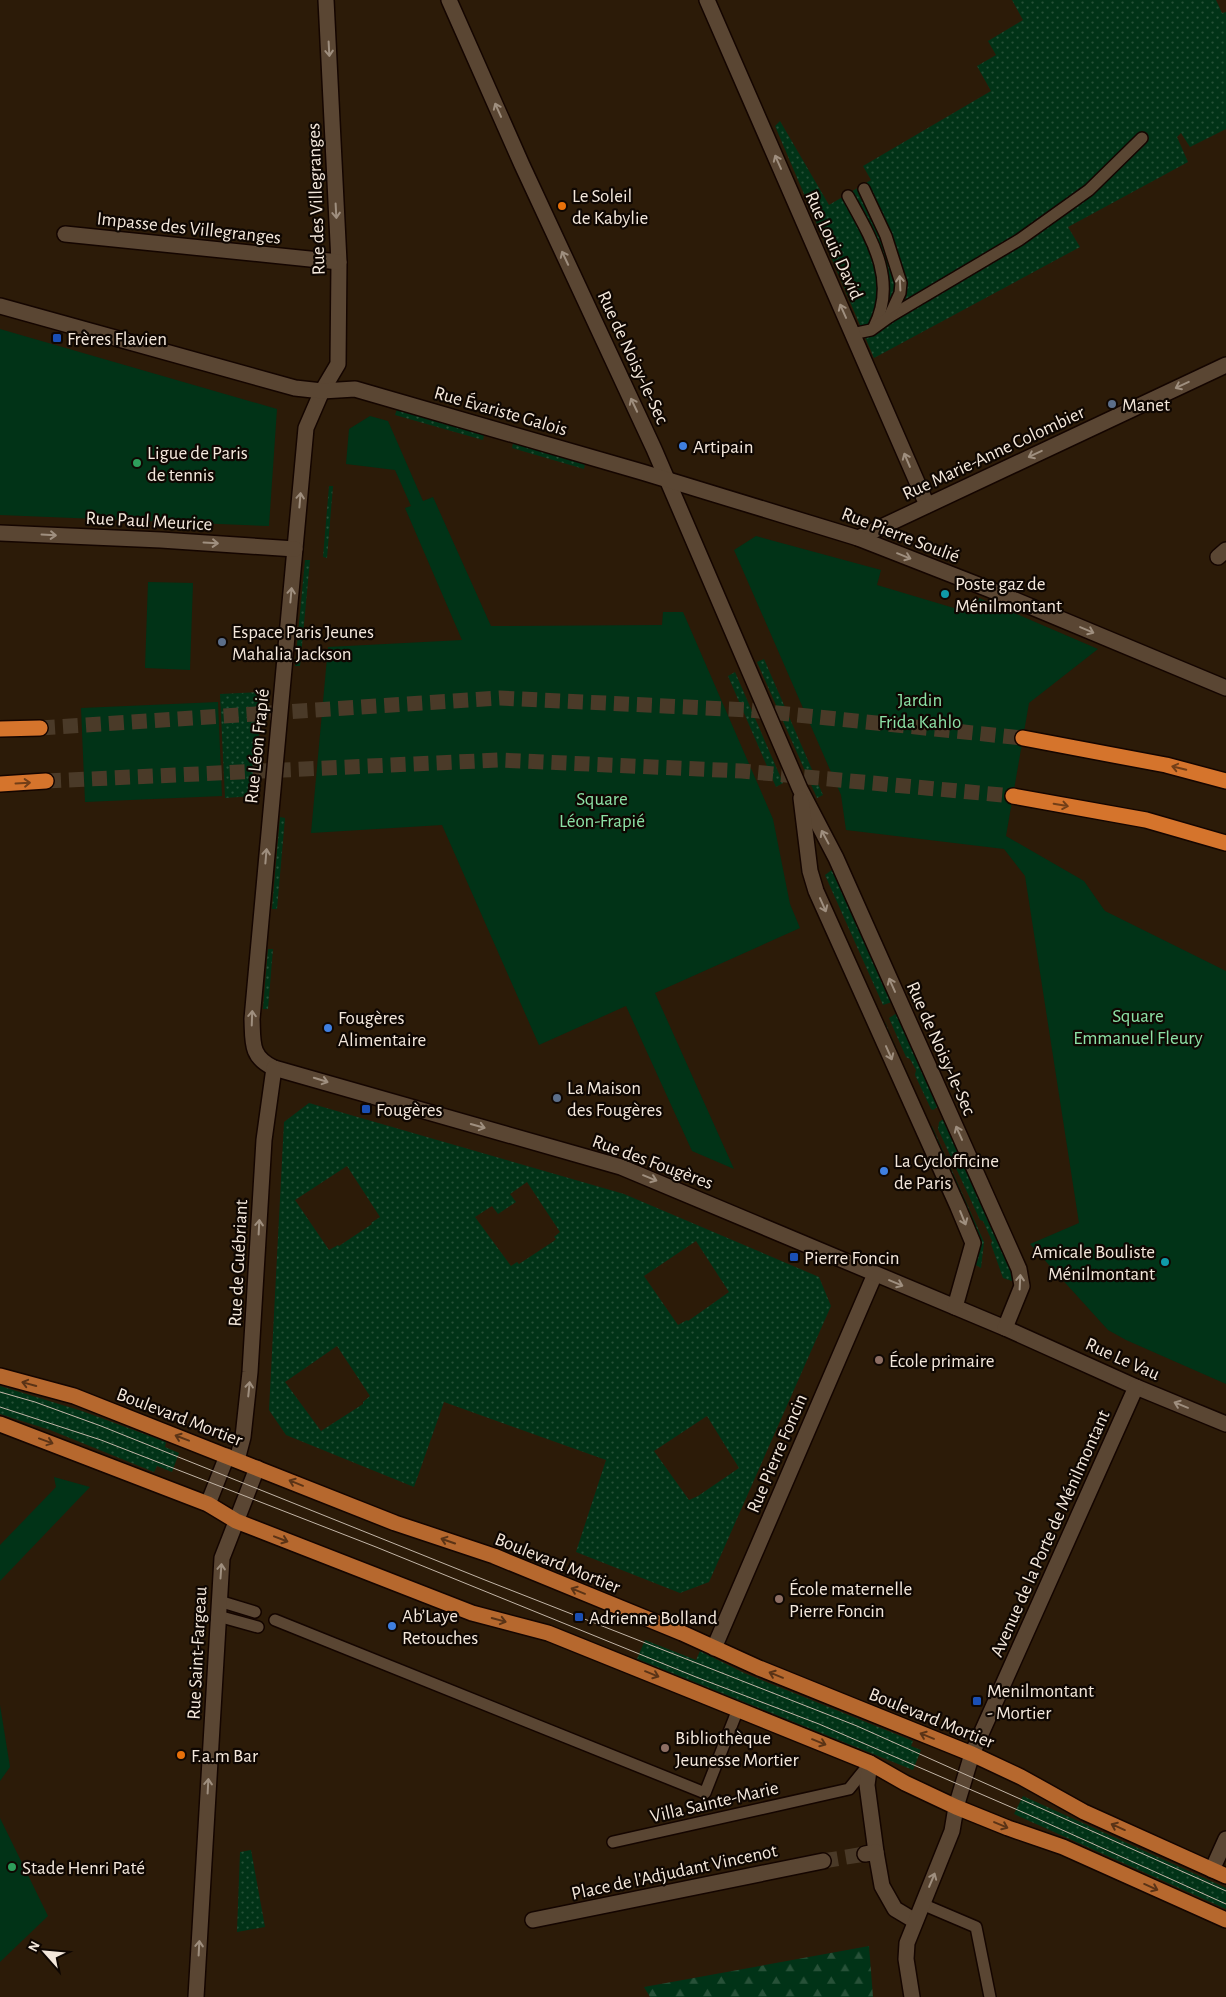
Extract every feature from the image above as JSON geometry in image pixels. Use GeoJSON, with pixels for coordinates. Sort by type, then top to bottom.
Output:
{"type":"FeatureCollection","features":[{"type":"Feature","properties":{"kind":"highway"},"geometry":{"type":"LineString","coordinates":[[0,729],[40,728]]}},
{"type":"Feature","properties":{"kind":"highway"},"geometry":{"type":"LineString","coordinates":[[1023,738],[1166,765],[1226,780]]}},
{"type":"Feature","properties":{"kind":"highway"},"geometry":{"type":"LineString","coordinates":[[0,784],[46,781]]}},
{"type":"Feature","properties":{"kind":"highway"},"geometry":{"type":"LineString","coordinates":[[1013,796],[1146,820],[1226,843]]}},
{"type":"Feature","properties":{"kind":"main road","name":"Boulevard Mortier"},"geometry":{"type":"LineString","coordinates":[[0,1376],[74,1396],[395,1522],[494,1556],[759,1668],[972,1754],[1021,1777],[1084,1812],[1219,1873]]}},
{"type":"Feature","properties":{"kind":"main road"},"geometry":{"type":"LineString","coordinates":[[0,1424],[208,1504],[236,1521],[472,1613],[548,1633],[738,1709],[870,1763],[956,1807],[1063,1847],[1226,1920]]}},
{"type":"Feature","properties":{"kind":"street","name":"Rue des Villegranges"},"geometry":{"type":"LineString","coordinates":[[322,392],[338,364],[339,262],[326,0]]}},
{"type":"Feature","properties":{"kind":"street","name":"Rue de Noisy-le-Sec"},"geometry":{"type":"LineString","coordinates":[[449,0],[522,165],[654,449],[800,789],[836,858],[1021,1275],[1022,1286],[1005,1328]]}},
{"type":"Feature","properties":{"kind":"street","name":"Rue Louis David"},"geometry":{"type":"LineString","coordinates":[[707,0],[863,331],[927,505]]}},
{"type":"Feature","properties":{"kind":"street","name":"Impasse des Villegranges"},"geometry":{"type":"LineString","coordinates":[[65,234],[339,262]]}},
{"type":"Feature","properties":{"kind":"street","name":"Rue Évariste Galois"},"geometry":{"type":"LineString","coordinates":[[0,306],[295,388],[322,392],[355,389],[667,480]]}},
{"type":"Feature","properties":{"kind":"street","name":"Rue Marie-Anne Colombier"},"geometry":{"type":"LineString","coordinates":[[858,538],[1226,365]]}},
{"type":"Feature","properties":{"kind":"street","name":"Rue Léon Frapié"},"geometry":{"type":"LineString","coordinates":[[274,1068],[260,1060],[254,1048],[252,1019],[306,428],[322,392]]}},
{"type":"Feature","properties":{"kind":"street","name":"Rue Pierre Soulié"},"geometry":{"type":"LineString","coordinates":[[667,480],[858,538],[991,590],[1226,688]]}},
{"type":"Feature","properties":{"kind":"street","name":"Rue Paul Meurice"},"geometry":{"type":"LineString","coordinates":[[0,533],[162,540],[296,549]]}},
{"type":"Feature","properties":{"kind":"street","name":"Rue de Noisy-le-Sec"},"geometry":{"type":"LineString","coordinates":[[800,789],[810,871],[816,891],[973,1243],[955,1307]]}},
{"type":"Feature","properties":{"kind":"street","name":"Rue des Fougères"},"geometry":{"type":"LineString","coordinates":[[274,1068],[622,1167],[1005,1328]]}},
{"type":"Feature","properties":{"kind":"street","name":"Rue de Guébriant"},"geometry":{"type":"LineString","coordinates":[[208,1504],[243,1437],[250,1372],[264,1140],[274,1068]]}},
{"type":"Feature","properties":{"kind":"street","name":"Rue Pierre Foncin"},"geometry":{"type":"LineString","coordinates":[[714,1648],[875,1274]]}},
{"type":"Feature","properties":{"kind":"street","name":"Rue Le Vau"},"geometry":{"type":"LineString","coordinates":[[1005,1328],[1136,1387],[1226,1424]]}},
{"type":"Feature","properties":{"kind":"street","name":"Avenue de la Porte de Ménilmontant"},"geometry":{"type":"LineString","coordinates":[[956,1807],[972,1754],[1136,1387]]}},
{"type":"Feature","properties":{"kind":"street","name":"Rue Saint-Fargeau"},"geometry":{"type":"LineString","coordinates":[[196,1997],[222,1558],[257,1468]]}},
{"type":"Feature","properties":{"kind":"street"},"geometry":{"type":"LineString","coordinates":[[870,1763],[866,1785],[871,1853],[882,1886],[895,1909],[915,1921]]}},
{"type":"Feature","properties":{"kind":"street"},"geometry":{"type":"LineString","coordinates":[[912,1997],[906,1959],[907,1943],[952,1831],[956,1807]]}},
{"type":"Feature","properties":{"kind":"street"},"geometry":{"type":"LineString","coordinates":[[1219,1873],[1226,1839]]}},
{"type":"Feature","properties":{"kind":"street","name":"Place de l'Adjudant Vincenot"},"geometry":{"type":"LineString","coordinates":[[533,1920],[823,1861]]}},
{"type":"Feature","properties":{"kind":"lane"},"geometry":{"type":"LineString","coordinates":[[863,331],[1027,235],[1089,190],[1142,138]]}},
{"type":"Feature","properties":{"kind":"lane"},"geometry":{"type":"LineString","coordinates":[[864,189],[886,236],[901,283],[900,293],[889,317]]}},
{"type":"Feature","properties":{"kind":"lane"},"geometry":{"type":"LineString","coordinates":[[848,196],[873,244],[884,283],[884,298],[881,312],[863,331]]}},
{"type":"Feature","properties":{"kind":"lane"},"geometry":{"type":"LineString","coordinates":[[218,1609],[255,1612]]}},
{"type":"Feature","properties":{"kind":"lane"},"geometry":{"type":"LineString","coordinates":[[218,1609],[258,1627]]}},
{"type":"Feature","properties":{"kind":"lane"},"geometry":{"type":"LineString","coordinates":[[275,1620],[705,1793],[738,1709]]}},
{"type":"Feature","properties":{"kind":"lane","name":"Villa Sainte-Marie"},"geometry":{"type":"LineString","coordinates":[[613,1842],[849,1789],[870,1763]]}},
{"type":"Feature","properties":{"kind":"lane"},"geometry":{"type":"LineString","coordinates":[[922,1904],[976,1927],[990,1997]]}},
{"type":"Feature","properties":{"kind":"green space"},"geometry":{"type":"Polygon","coordinates":[[[1012,0],[1216,0],[1222,13],[1226,12],[1226,129],[1190,147],[1181,133],[1177,137],[1188,162],[1068,227],[1080,247],[874,358],[775,126],[780,121],[829,205],[871,180],[863,166],[991,91],[977,66],[996,55],[988,41],[1023,20],[1012,0]]]}},
{"type":"Feature","properties":{"kind":"green space","name":"Ligue de Paris de tennis"},"geometry":{"type":"Polygon","coordinates":[[[0,329],[277,409],[269,526],[0,515],[0,329]]]}},
{"type":"Feature","properties":{"kind":"green space"},"geometry":{"type":"Polygon","coordinates":[[[397,409],[484,435],[483,440],[395,415],[397,409]]]}},
{"type":"Feature","properties":{"kind":"green space","name":"Square Léon-Frapié"},"geometry":{"type":"Polygon","coordinates":[[[370,416],[388,421],[423,501],[433,497],[491,626],[662,625],[663,612],[683,612],[773,819],[790,904],[800,928],[655,993],[734,1169],[692,1151],[626,1006],[539,1045],[442,825],[311,833],[328,647],[462,640],[405,508],[411,506],[395,470],[346,464],[349,429],[370,416]]]}},
{"type":"Feature","properties":{"kind":"green space"},"geometry":{"type":"Polygon","coordinates":[[[513,443],[585,464],[584,469],[512,448],[513,443]]]}},
{"type":"Feature","properties":{"kind":"green space"},"geometry":{"type":"Polygon","coordinates":[[[329,486],[333,486],[327,558],[323,557],[329,486]]]}},
{"type":"Feature","properties":{"kind":"green space"},"geometry":{"type":"Polygon","coordinates":[[[756,536],[881,570],[877,585],[974,614],[979,598],[1098,649],[1029,703],[1006,836],[1084,881],[1105,911],[1226,971],[1226,1384],[1126,1340],[1108,1330],[1030,1244],[1079,1223],[1025,876],[1004,849],[846,830],[841,795],[734,550],[756,536]]]}},
{"type":"Feature","properties":{"kind":"green space"},"geometry":{"type":"Polygon","coordinates":[[[305,560],[310,560],[300,666],[295,666],[305,560]]]}},
{"type":"Feature","properties":{"kind":"green space"},"geometry":{"type":"Polygon","coordinates":[[[148,582],[193,583],[190,670],[145,668],[148,582]]]}},
{"type":"Feature","properties":{"kind":"green space"},"geometry":{"type":"Polygon","coordinates":[[[764,659],[823,795],[817,798],[757,662],[764,659]]]}},
{"type":"Feature","properties":{"kind":"green space"},"geometry":{"type":"Polygon","coordinates":[[[735,672],[783,783],[776,787],[728,676],[735,672]]]}},
{"type":"Feature","properties":{"kind":"green space"},"geometry":{"type":"Polygon","coordinates":[[[263,692],[253,796],[225,798],[220,694],[263,692]]]}},
{"type":"Feature","properties":{"kind":"green space"},"geometry":{"type":"Polygon","coordinates":[[[218,702],[222,796],[85,802],[81,708],[218,702]]]}},
{"type":"Feature","properties":{"kind":"green space"},"geometry":{"type":"Polygon","coordinates":[[[280,817],[285,818],[277,909],[272,909],[280,817]]]}},
{"type":"Feature","properties":{"kind":"green space"},"geometry":{"type":"Polygon","coordinates":[[[833,869],[892,1002],[883,1005],[825,875],[833,869]]]}},
{"type":"Feature","properties":{"kind":"green space"},"geometry":{"type":"Polygon","coordinates":[[[268,949],[273,949],[268,1009],[263,1009],[268,949]]]}},
{"type":"Feature","properties":{"kind":"green space"},"geometry":{"type":"Polygon","coordinates":[[[897,1013],[939,1106],[933,1110],[915,1075],[916,1070],[910,1059],[906,1057],[889,1018],[897,1013]]]}},
{"type":"Feature","properties":{"kind":"green space"},"geometry":{"type":"Polygon","coordinates":[[[885,1022],[924,1112],[922,1113],[883,1024],[885,1022]]]}},
{"type":"Feature","properties":{"kind":"green space"},"geometry":{"type":"Polygon","coordinates":[[[309,1103],[624,1194],[819,1277],[831,1306],[709,1582],[680,1593],[576,1552],[606,1460],[444,1402],[414,1487],[286,1435],[269,1410],[284,1122],[309,1103]],[[347,1166],[295,1200],[329,1250],[339,1246],[380,1217],[347,1166]],[[527,1182],[510,1194],[516,1202],[498,1214],[492,1206],[475,1217],[511,1266],[517,1262],[519,1264],[554,1241],[556,1239],[554,1237],[560,1232],[527,1182]],[[696,1241],[644,1276],[678,1325],[688,1321],[729,1292],[696,1241]],[[337,1346],[285,1382],[321,1431],[363,1404],[370,1396],[337,1346]],[[707,1416],[654,1451],[689,1500],[739,1468],[707,1416]]]}},
{"type":"Feature","properties":{"kind":"green space"},"geometry":{"type":"Polygon","coordinates":[[[945,1118],[1007,1254],[1015,1282],[1003,1278],[991,1244],[992,1241],[983,1221],[980,1220],[938,1129],[939,1122],[945,1118]]]}},
{"type":"Feature","properties":{"kind":"green space"},"geometry":{"type":"Polygon","coordinates":[[[932,1126],[984,1242],[981,1268],[974,1264],[928,1128],[932,1126]]]}},
{"type":"Feature","properties":{"kind":"green space"},"geometry":{"type":"Polygon","coordinates":[[[0,1386],[82,1411],[166,1442],[165,1447],[179,1453],[172,1472],[157,1466],[154,1472],[50,1430],[0,1414],[0,1386]]]}},
{"type":"Feature","properties":{"kind":"green space"},"geometry":{"type":"Polygon","coordinates":[[[54,1477],[90,1487],[0,1581],[0,1545],[56,1487],[54,1477]]]}},
{"type":"Feature","properties":{"kind":"green space"},"geometry":{"type":"Polygon","coordinates":[[[645,1640],[696,1660],[700,1651],[744,1673],[913,1741],[911,1746],[921,1750],[913,1770],[637,1659],[645,1640]]]}},
{"type":"Feature","properties":{"kind":"green space"},"geometry":{"type":"Polygon","coordinates":[[[0,1705],[10,1767],[0,1781],[0,1705]]]}},
{"type":"Feature","properties":{"kind":"green space"},"geometry":{"type":"Polygon","coordinates":[[[1023,1796],[1226,1888],[1226,1909],[1014,1814],[1023,1796]]]}},
{"type":"Feature","properties":{"kind":"green space","name":"Stade Henri Paté"},"geometry":{"type":"Polygon","coordinates":[[[0,1818],[48,1916],[0,1962],[0,1818]]]}},
{"type":"Feature","properties":{"kind":"green space"},"geometry":{"type":"Polygon","coordinates":[[[251,1850],[265,1927],[237,1932],[240,1852],[251,1850]]]}},
{"type":"Feature","properties":{"kind":"green space"},"geometry":{"type":"Polygon","coordinates":[[[869,1946],[873,1997],[650,1997],[644,1987],[869,1946]]]}},
{"type":"Feature","properties":{"kind":"tunnel"},"geometry":{"type":"LineString","coordinates":[[40,728],[500,698],[749,710],[1023,738]]}},
{"type":"Feature","properties":{"kind":"tunnel"},"geometry":{"type":"LineString","coordinates":[[46,781],[499,760],[742,771],[1013,796]]}},
{"type":"Feature","properties":{"kind":"tunnel"},"geometry":{"type":"LineString","coordinates":[[823,1861],[865,1854]]}},
{"type":"Feature","properties":{"kind":"tram line"},"geometry":{"type":"LineString","coordinates":[[0,1392],[35,1402],[101,1426],[485,1580],[857,1726],[1226,1891]]}},
{"type":"Feature","properties":{"kind":"tram line"},"geometry":{"type":"LineString","coordinates":[[0,1407],[101,1440],[376,1547],[696,1677],[819,1724],[1027,1814],[1226,1904]]}},
{"type":"Feature","properties":{"kind":"place","name":"Le Soleil de Kabylie"},"geometry":{"type":"Point","coordinates":[562,206]}},
{"type":"Feature","properties":{"kind":"place","name":"Frères Flavien"},"geometry":{"type":"Point","coordinates":[57,338]}},
{"type":"Feature","properties":{"kind":"place","name":"Manet"},"geometry":{"type":"Point","coordinates":[1112,404]}},
{"type":"Feature","properties":{"kind":"place","name":"Artipain"},"geometry":{"type":"Point","coordinates":[683,446]}},
{"type":"Feature","properties":{"kind":"place","name":"Ligue de Paris de tennis"},"geometry":{"type":"Point","coordinates":[137,463]}},
{"type":"Feature","properties":{"kind":"place","name":"Poste gaz de Ménilmontant"},"geometry":{"type":"Point","coordinates":[945,594]}},
{"type":"Feature","properties":{"kind":"place","name":"Espace Paris Jeunes Mahalia Jackson"},"geometry":{"type":"Point","coordinates":[222,642]}},
{"type":"Feature","properties":{"kind":"place","name":"Fougères Alimentaire"},"geometry":{"type":"Point","coordinates":[328,1028]}},
{"type":"Feature","properties":{"kind":"place","name":"La Maison des Fougères"},"geometry":{"type":"Point","coordinates":[557,1098]}},
{"type":"Feature","properties":{"kind":"place","name":"Fougères"},"geometry":{"type":"Point","coordinates":[366,1109]}},
{"type":"Feature","properties":{"kind":"place","name":"La Cyclofficine de Paris"},"geometry":{"type":"Point","coordinates":[884,1171]}},
{"type":"Feature","properties":{"kind":"place","name":"Pierre Foncin"},"geometry":{"type":"Point","coordinates":[794,1257]}},
{"type":"Feature","properties":{"kind":"place","name":"Amicale Bouliste Ménilmontant"},"geometry":{"type":"Point","coordinates":[1165,1262]}},
{"type":"Feature","properties":{"kind":"place","name":"École primaire"},"geometry":{"type":"Point","coordinates":[879,1360]}},
{"type":"Feature","properties":{"kind":"place","name":"École maternelle Pierre Foncin"},"geometry":{"type":"Point","coordinates":[779,1599]}},
{"type":"Feature","properties":{"kind":"place","name":"Adrienne Bolland"},"geometry":{"type":"Point","coordinates":[579,1617]}},
{"type":"Feature","properties":{"kind":"place","name":"Ab’Laye Retouches"},"geometry":{"type":"Point","coordinates":[392,1626]}},
{"type":"Feature","properties":{"kind":"place","name":"Menilmontant - Mortier"},"geometry":{"type":"Point","coordinates":[977,1701]}},
{"type":"Feature","properties":{"kind":"place","name":"Bibliothèque Jeunesse Mortier"},"geometry":{"type":"Point","coordinates":[665,1748]}},
{"type":"Feature","properties":{"kind":"place","name":"F.a.m Bar"},"geometry":{"type":"Point","coordinates":[181,1755]}},
{"type":"Feature","properties":{"kind":"place","name":"Stade Henri Paté"},"geometry":{"type":"Point","coordinates":[12,1867]}},
{"type":"Feature","properties":{"kind":"park label","name":"Jardin Frida Kahlo"},"geometry":{"type":"Point","coordinates":[920,710]}},
{"type":"Feature","properties":{"kind":"park label","name":"Square Emmanuel Fleury"},"geometry":{"type":"Point","coordinates":[1138,1026]}}]}
